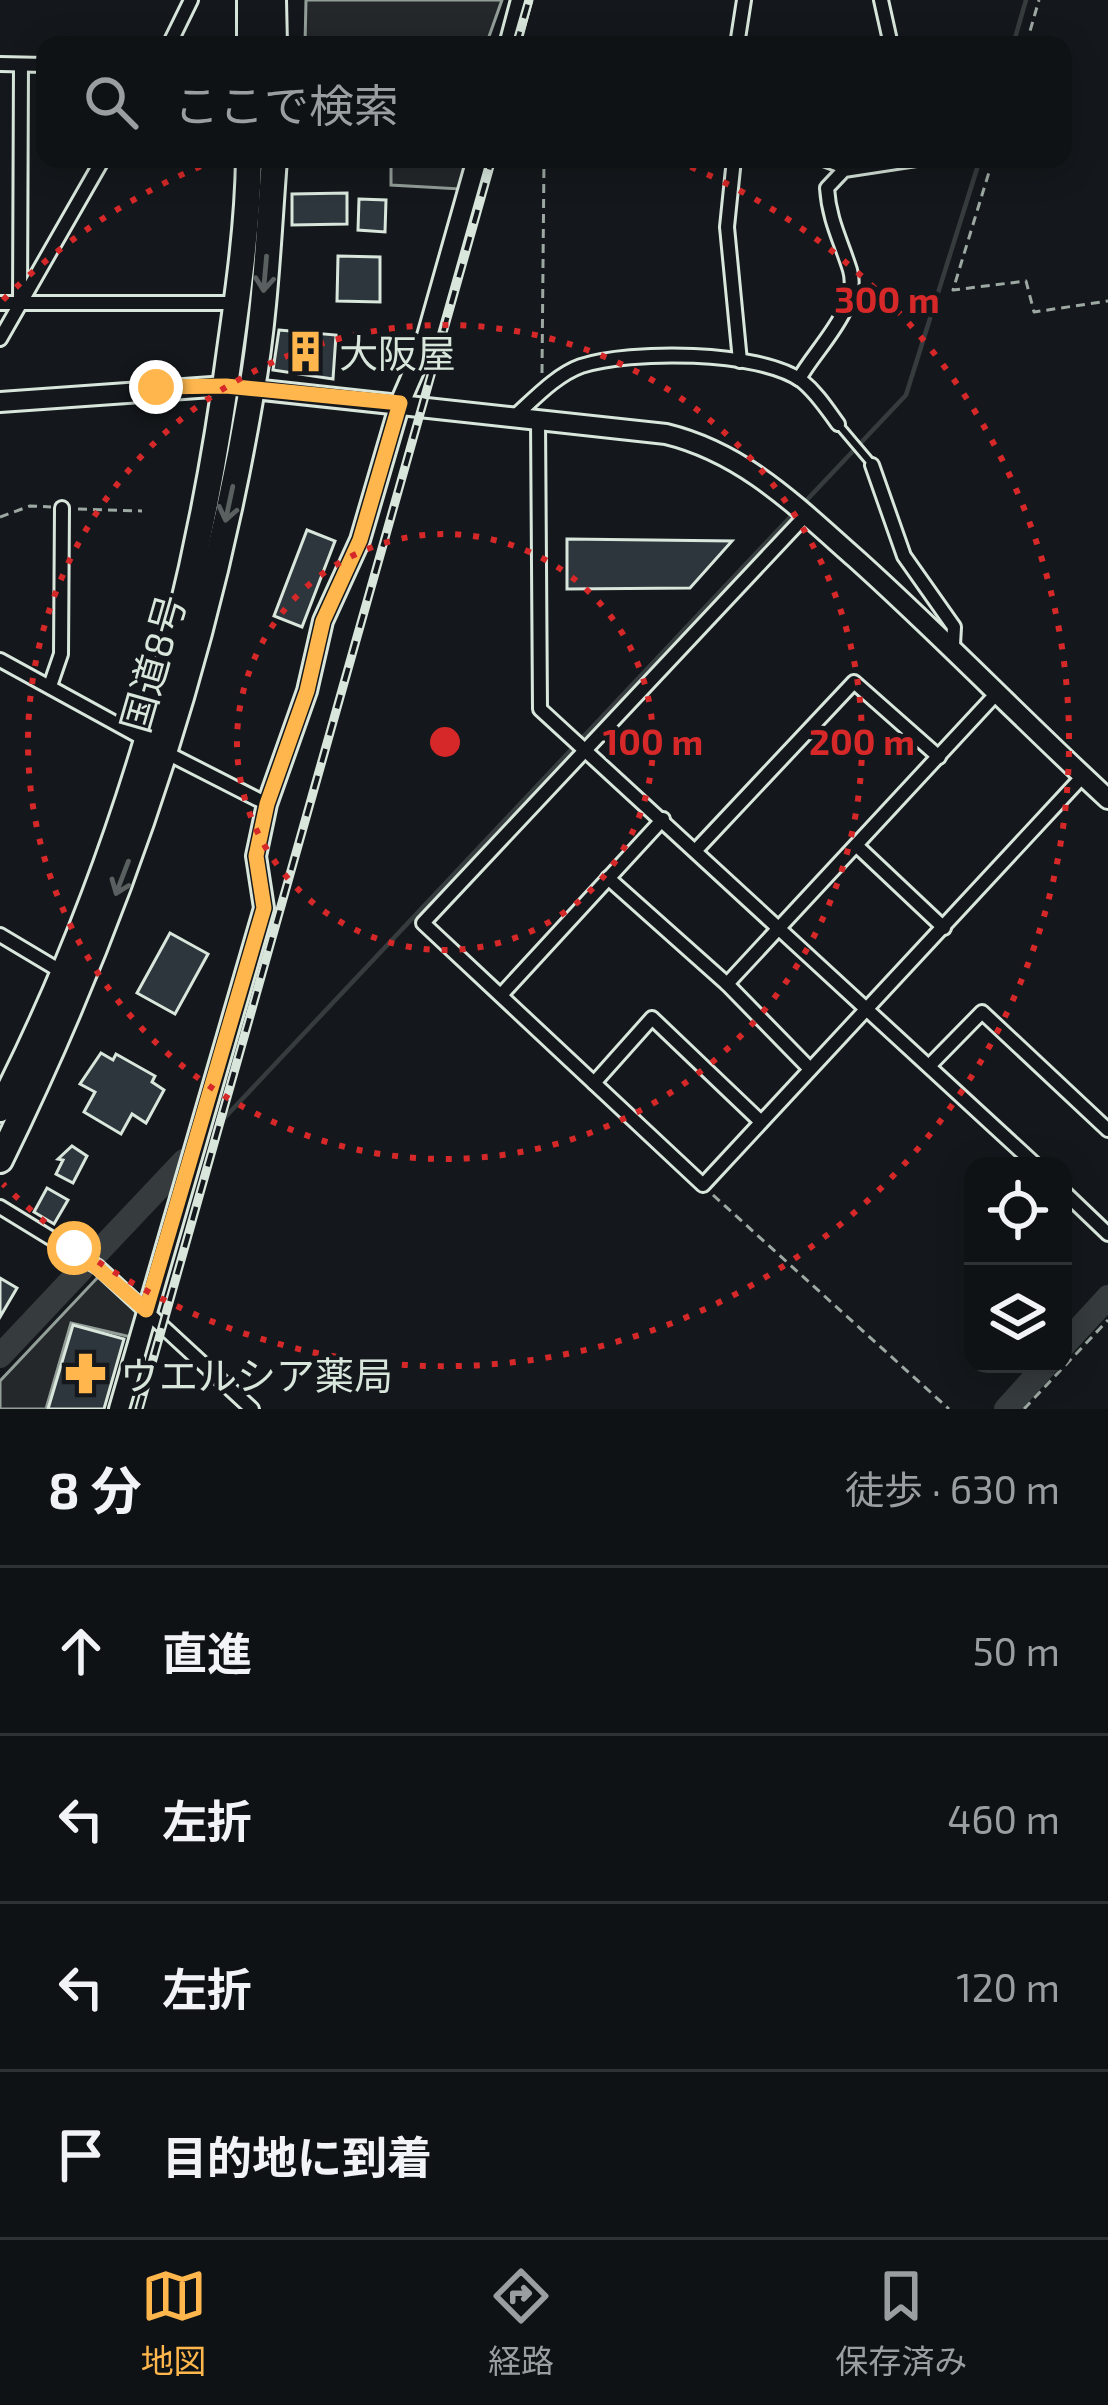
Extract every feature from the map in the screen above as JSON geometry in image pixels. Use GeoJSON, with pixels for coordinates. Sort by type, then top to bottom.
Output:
{"type":"FeatureCollection","features":[{"type":"Feature","properties":{"kind":"highway"},"geometry":{"type":"LineString","coordinates":[[250,0],[250,36]]}},
{"type":"Feature","properties":{"kind":"highway"},"geometry":{"type":"LineString","coordinates":[[273,0],[274,36]]}},
{"type":"Feature","properties":{"kind":"highway","name":"国道8号"},"geometry":{"type":"LineString","coordinates":[[0,1160],[82,982],[156,746],[226,386],[248,168]]}},
{"type":"Feature","properties":{"kind":"highway","name":"国道8号"},"geometry":{"type":"LineString","coordinates":[[0,1109],[62,972],[203,621],[252,389],[273,168]]}},
{"type":"Feature","properties":{"kind":"street"},"geometry":{"type":"LineString","coordinates":[[173,36],[191,0]]}},
{"type":"Feature","properties":{"kind":"street"},"geometry":{"type":"LineString","coordinates":[[511,36],[521,0]]}},
{"type":"Feature","properties":{"kind":"street"},"geometry":{"type":"LineString","coordinates":[[739,36],[745,0]]}},
{"type":"Feature","properties":{"kind":"street"},"geometry":{"type":"LineString","coordinates":[[881,0],[889,36]]}},
{"type":"Feature","properties":{"kind":"street"},"geometry":{"type":"LineString","coordinates":[[0,64],[36,64]]}},
{"type":"Feature","properties":{"kind":"street"},"geometry":{"type":"LineString","coordinates":[[20,303],[21,65]]}},
{"type":"Feature","properties":{"kind":"street"},"geometry":{"type":"LineString","coordinates":[[0,339],[98,168]]}},
{"type":"Feature","properties":{"kind":"street"},"geometry":{"type":"LineString","coordinates":[[119,1409],[264,908],[256,856],[267,804],[307,691],[323,621],[360,540],[400,403],[423,350],[474,168]]}},
{"type":"Feature","properties":{"kind":"street"},"geometry":{"type":"LineString","coordinates":[[733,168],[728,227],[740,361]]}},
{"type":"Feature","properties":{"kind":"street"},"geometry":{"type":"LineString","coordinates":[[799,379],[851,296],[851,273],[828,209],[827,188],[844,170],[860,168]]}},
{"type":"Feature","properties":{"kind":"street"},"geometry":{"type":"LineString","coordinates":[[0,303],[237,302]]}},
{"type":"Feature","properties":{"kind":"street"},"geometry":{"type":"LineString","coordinates":[[513,418],[578,367],[633,356],[740,361],[799,379],[838,424]]}},
{"type":"Feature","properties":{"kind":"street"},"geometry":{"type":"LineString","coordinates":[[0,402],[226,386],[666,434],[708,444],[748,467],[806,515],[953,646],[1108,799]]}},
{"type":"Feature","properties":{"kind":"street"},"geometry":{"type":"LineString","coordinates":[[538,420],[540,709],[783,927],[1027,1157]]}},
{"type":"Feature","properties":{"kind":"street"},"geometry":{"type":"LineString","coordinates":[[868,459],[904,556],[954,627],[953,646]]}},
{"type":"Feature","properties":{"kind":"street"},"geometry":{"type":"LineString","coordinates":[[50,686],[61,654],[62,508]]}},
{"type":"Feature","properties":{"kind":"street"},"geometry":{"type":"LineString","coordinates":[[806,515],[423,923],[703,1185],[1082,776]]}},
{"type":"Feature","properties":{"kind":"street"},"geometry":{"type":"LineString","coordinates":[[0,660],[267,804]]}},
{"type":"Feature","properties":{"kind":"street"},"geometry":{"type":"LineString","coordinates":[[697,850],[854,682],[939,757]]}},
{"type":"Feature","properties":{"kind":"street"},"geometry":{"type":"LineString","coordinates":[[727,984],[997,693]]}},
{"type":"Feature","properties":{"kind":"street"},"geometry":{"type":"LineString","coordinates":[[501,995],[662,819]]}},
{"type":"Feature","properties":{"kind":"street"},"geometry":{"type":"LineString","coordinates":[[857,846],[944,928]]}},
{"type":"Feature","properties":{"kind":"street"},"geometry":{"type":"LineString","coordinates":[[608,878],[727,984],[809,1069]]}},
{"type":"Feature","properties":{"kind":"street"},"geometry":{"type":"LineString","coordinates":[[0,935],[62,972]]}},
{"type":"Feature","properties":{"kind":"street"},"geometry":{"type":"LineString","coordinates":[[930,1065],[982,1012],[1108,1130]]}},
{"type":"Feature","properties":{"kind":"street"},"geometry":{"type":"LineString","coordinates":[[594,1083],[652,1018],[761,1122]]}},
{"type":"Feature","properties":{"kind":"street"},"geometry":{"type":"LineString","coordinates":[[1072,1200],[1108,1234]]}},
{"type":"Feature","properties":{"kind":"street"},"geometry":{"type":"LineString","coordinates":[[0,1207],[74,1248],[252,1409]]}},
{"type":"Feature","properties":{"kind":"lane"},"geometry":{"type":"LineString","coordinates":[[839,168],[844,170]]}},
{"type":"Feature","properties":{"kind":"lane"},"geometry":{"type":"LineString","coordinates":[[838,424],[868,459]]}},
{"type":"Feature","properties":{"kind":"path"},"geometry":{"type":"LineString","coordinates":[[1029,36],[1039,0]]}},
{"type":"Feature","properties":{"kind":"path"},"geometry":{"type":"LineString","coordinates":[[542,392],[544,168]]}},
{"type":"Feature","properties":{"kind":"path"},"geometry":{"type":"LineString","coordinates":[[988,168],[953,290],[1026,281],[1034,312],[1108,301]]}},
{"type":"Feature","properties":{"kind":"path"},"geometry":{"type":"LineString","coordinates":[[703,1185],[949,1409]]}},
{"type":"Feature","properties":{"kind":"path"},"geometry":{"type":"LineString","coordinates":[[1024,1409],[1108,1320]]}},
{"type":"Feature","properties":{"kind":"shaded area"},"geometry":{"type":"Polygon","coordinates":[[[306,0],[502,0],[489,36],[305,36],[306,0]]]}},
{"type":"Feature","properties":{"kind":"shaded area"},"geometry":{"type":"Polygon","coordinates":[[[391,168],[466,168],[460,189],[391,185],[391,168]]]}},
{"type":"Feature","properties":{"kind":"shaded area"},"geometry":{"type":"Polygon","coordinates":[[[99,1276],[139,1313],[131,1337],[71,1323],[46,1409],[0,1409],[0,1381],[99,1276]]]}},
{"type":"Feature","properties":{"kind":"building"},"geometry":{"type":"Polygon","coordinates":[[[347,193],[347,224],[292,225],[292,194],[347,193]]]}},
{"type":"Feature","properties":{"kind":"building"},"geometry":{"type":"Polygon","coordinates":[[[359,199],[386,200],[385,232],[358,230],[359,199]]]}},
{"type":"Feature","properties":{"kind":"building"},"geometry":{"type":"Polygon","coordinates":[[[338,256],[380,257],[380,302],[337,301],[338,256]]]}},
{"type":"Feature","properties":{"kind":"building","name":"大阪屋"},"geometry":{"type":"Polygon","coordinates":[[[279,330],[336,335],[333,379],[273,370],[279,330]]]}},
{"type":"Feature","properties":{"kind":"building"},"geometry":{"type":"Polygon","coordinates":[[[307,530],[335,541],[302,627],[274,616],[307,530]]]}},
{"type":"Feature","properties":{"kind":"building"},"geometry":{"type":"Polygon","coordinates":[[[567,539],[732,541],[690,588],[567,589],[567,539]]]}},
{"type":"Feature","properties":{"kind":"building"},"geometry":{"type":"Polygon","coordinates":[[[170,933],[208,954],[175,1014],[137,993],[170,933]]]}},
{"type":"Feature","properties":{"kind":"building"},"geometry":{"type":"Polygon","coordinates":[[[101,1053],[113,1060],[116,1054],[155,1076],[152,1082],[164,1090],[146,1123],[132,1114],[121,1134],[84,1112],[95,1092],[80,1084],[101,1053]]]}},
{"type":"Feature","properties":{"kind":"building"},"geometry":{"type":"Polygon","coordinates":[[[72,1146],[87,1156],[73,1183],[56,1174],[63,1160],[58,1159],[72,1146]]]}},
{"type":"Feature","properties":{"kind":"building"},"geometry":{"type":"Polygon","coordinates":[[[47,1188],[68,1200],[54,1224],[34,1212],[47,1188]]]}},
{"type":"Feature","properties":{"kind":"building"},"geometry":{"type":"Polygon","coordinates":[[[0,1278],[17,1288],[0,1317],[0,1278]]]}},
{"type":"Feature","properties":{"kind":"building","name":"ウエルシア薬局"},"geometry":{"type":"Polygon","coordinates":[[[73,1325],[124,1339],[104,1409],[48,1409],[73,1325]]]}},
{"type":"Feature","properties":{"kind":"waterway"},"geometry":{"type":"LineString","coordinates":[[1016,36],[1026,0]]}},
{"type":"Feature","properties":{"kind":"waterway"},"geometry":{"type":"LineString","coordinates":[[802,505],[906,395],[977,168]]}},
{"type":"Feature","properties":{"kind":"waterway"},"geometry":{"type":"LineString","coordinates":[[214,1129],[794,513]]}},
{"type":"Feature","properties":{"kind":"waterway"},"geometry":{"type":"LineString","coordinates":[[98,1252],[184,1161]]}},
{"type":"Feature","properties":{"kind":"waterway"},"geometry":{"type":"LineString","coordinates":[[0,1356],[82,1269]]}},
{"type":"Feature","properties":{"kind":"waterway"},"geometry":{"type":"LineString","coordinates":[[1072,1336],[1108,1297]]}},
{"type":"Feature","properties":{"kind":"waterway"},"geometry":{"type":"LineString","coordinates":[[1006,1409],[1039,1373]]}},
{"type":"Feature","properties":{"kind":"railway"},"geometry":{"type":"LineString","coordinates":[[519,36],[529,0]]}},
{"type":"Feature","properties":{"kind":"railway"},"geometry":{"type":"LineString","coordinates":[[139,1409],[489,168]]}},
{"type":"Feature","properties":{"kind":"place","name":"大阪屋"},"geometry":{"type":"Point","coordinates":[305,352]}},
{"type":"Feature","properties":{"kind":"place","name":"ウエルシア薬局"},"geometry":{"type":"Point","coordinates":[86,1374]}},
{"type":"Feature","properties":{"kind":"route"},"geometry":{"type":"LineString","coordinates":[[74,1248],[146,1310],[264,908],[256,856],[267,804],[307,691],[323,621],[360,540],[400,403],[226,386],[156,387]]}}]}
